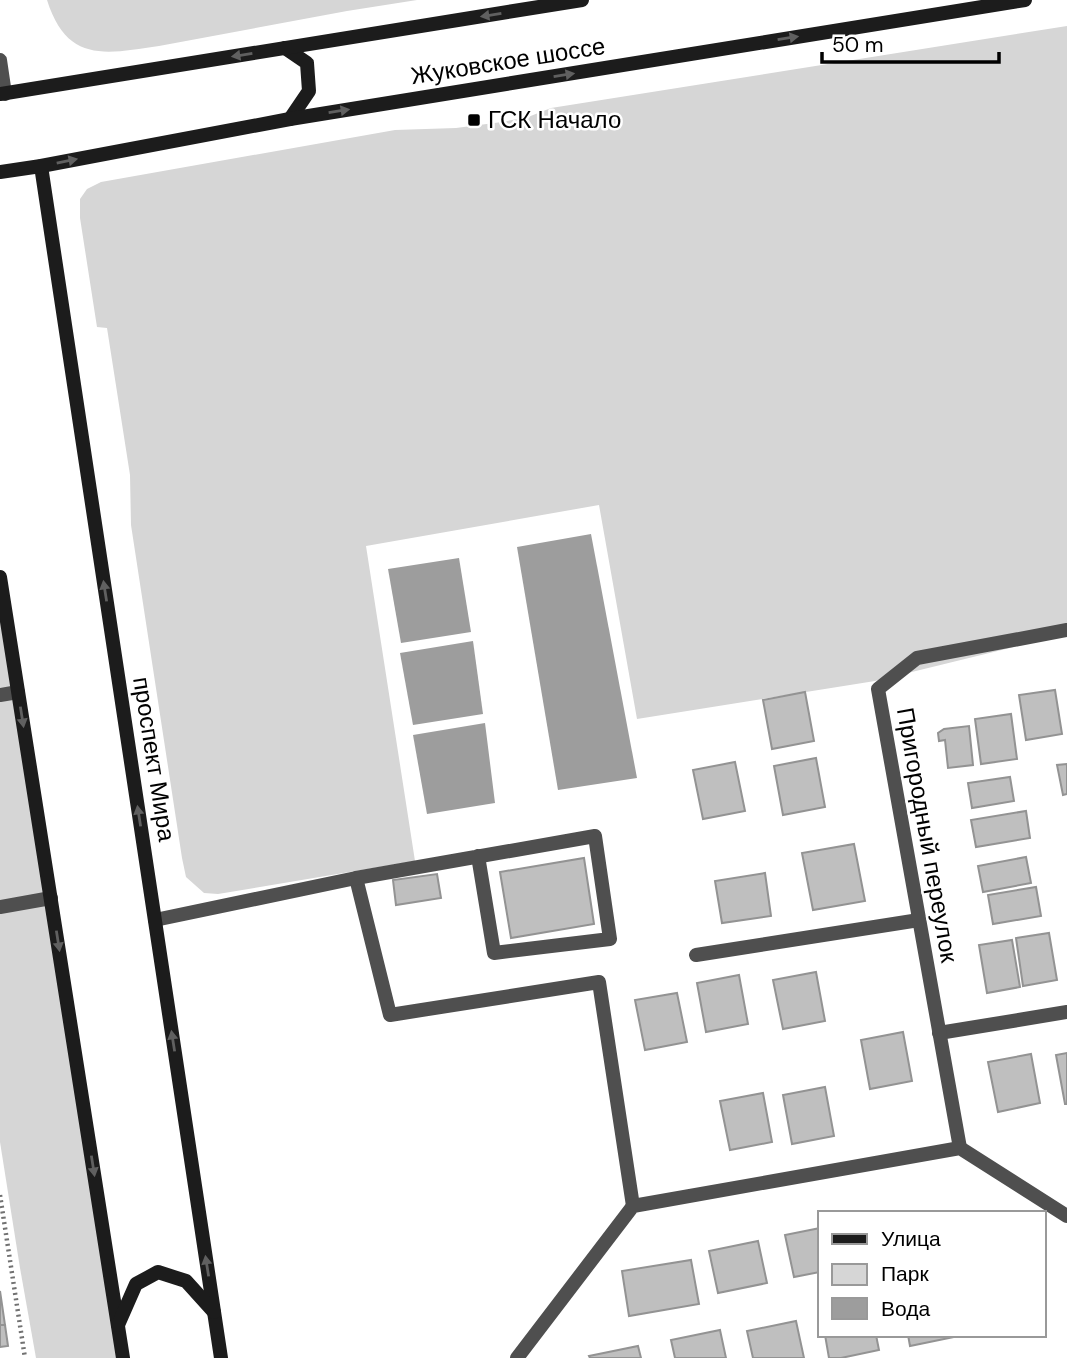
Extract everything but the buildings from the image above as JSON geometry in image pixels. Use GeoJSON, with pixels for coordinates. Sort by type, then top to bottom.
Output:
{"type":"FeatureCollection","features":[{"type":"Feature","properties":{"kind":"main road","name":"Жуковское шоссе"},"geometry":{"type":"LineString","coordinates":[[2,94],[582,0]]}},
{"type":"Feature","properties":{"kind":"main road","name":"Жуковское шоссе"},"geometry":{"type":"LineString","coordinates":[[0,172],[290,119],[1025,0]]}},
{"type":"Feature","properties":{"kind":"main road"},"geometry":{"type":"LineString","coordinates":[[285,48],[307,63],[309,90],[290,119]]}},
{"type":"Feature","properties":{"kind":"main road","name":"проспект Мира"},"geometry":{"type":"LineString","coordinates":[[41,166],[221,1358]]}},
{"type":"Feature","properties":{"kind":"main road"},"geometry":{"type":"LineString","coordinates":[[0,577],[123,1358]]}},
{"type":"Feature","properties":{"kind":"main road"},"geometry":{"type":"LineString","coordinates":[[118,1325],[136,1284],[158,1272],[186,1281],[215,1313]]}},
{"type":"Feature","properties":{"kind":"street"},"geometry":{"type":"LineString","coordinates":[[0,60],[2,94]]}},
{"type":"Feature","properties":{"kind":"street","name":"Пригородный переулок"},"geometry":{"type":"LineString","coordinates":[[960,1148],[878,689],[918,658],[1067,630]]}},
{"type":"Feature","properties":{"kind":"street"},"geometry":{"type":"LineString","coordinates":[[0,695],[18,692]]}},
{"type":"Feature","properties":{"kind":"street"},"geometry":{"type":"LineString","coordinates":[[155,920],[356,878],[478,856],[595,836],[610,939],[494,953],[478,856]]}},
{"type":"Feature","properties":{"kind":"street"},"geometry":{"type":"LineString","coordinates":[[356,878],[390,1014],[599,982],[633,1206]]}},
{"type":"Feature","properties":{"kind":"street"},"geometry":{"type":"LineString","coordinates":[[0,907],[51,898]]}},
{"type":"Feature","properties":{"kind":"street"},"geometry":{"type":"LineString","coordinates":[[696,955],[919,920]]}},
{"type":"Feature","properties":{"kind":"street"},"geometry":{"type":"LineString","coordinates":[[939,1033],[1067,1012]]}},
{"type":"Feature","properties":{"kind":"street"},"geometry":{"type":"LineString","coordinates":[[517,1358],[633,1206],[960,1148],[1067,1216]]}},
{"type":"Feature","properties":{"kind":"path"},"geometry":{"type":"LineString","coordinates":[[0,1195],[25,1358]]}},
{"type":"Feature","properties":{"kind":"green space"},"geometry":{"type":"Polygon","coordinates":[[[47,0],[417,0],[159,46],[105,52],[90,50],[65,35],[47,0]]]}},
{"type":"Feature","properties":{"kind":"green space"},"geometry":{"type":"Polygon","coordinates":[[[1067,26],[1067,634],[875,681],[637,719],[599,505],[366,546],[415,861],[218,894],[204,893],[186,877],[131,525],[130,475],[107,328],[97,327],[80,218],[80,199],[87,189],[101,182],[395,130],[456,128],[502,122],[528,117],[551,108],[1067,26]]]}},
{"type":"Feature","properties":{"kind":"green space"},"geometry":{"type":"Polygon","coordinates":[[[0,617],[117,1358],[36,1358],[0,1142],[0,617]]]}},
{"type":"Feature","properties":{"kind":"water"},"geometry":{"type":"Polygon","coordinates":[[[591,534],[637,778],[558,790],[517,547],[591,534]]]}},
{"type":"Feature","properties":{"kind":"water"},"geometry":{"type":"Polygon","coordinates":[[[459,558],[471,632],[401,643],[388,569],[459,558]]]}},
{"type":"Feature","properties":{"kind":"water"},"geometry":{"type":"Polygon","coordinates":[[[473,641],[483,714],[413,725],[400,653],[473,641]]]}},
{"type":"Feature","properties":{"kind":"water"},"geometry":{"type":"Polygon","coordinates":[[[485,723],[495,803],[427,814],[413,735],[485,723]]]}},
{"type":"Feature","properties":{"kind":"place","name":"ГСК Начало"},"geometry":{"type":"Point","coordinates":[474,120]}}]}
